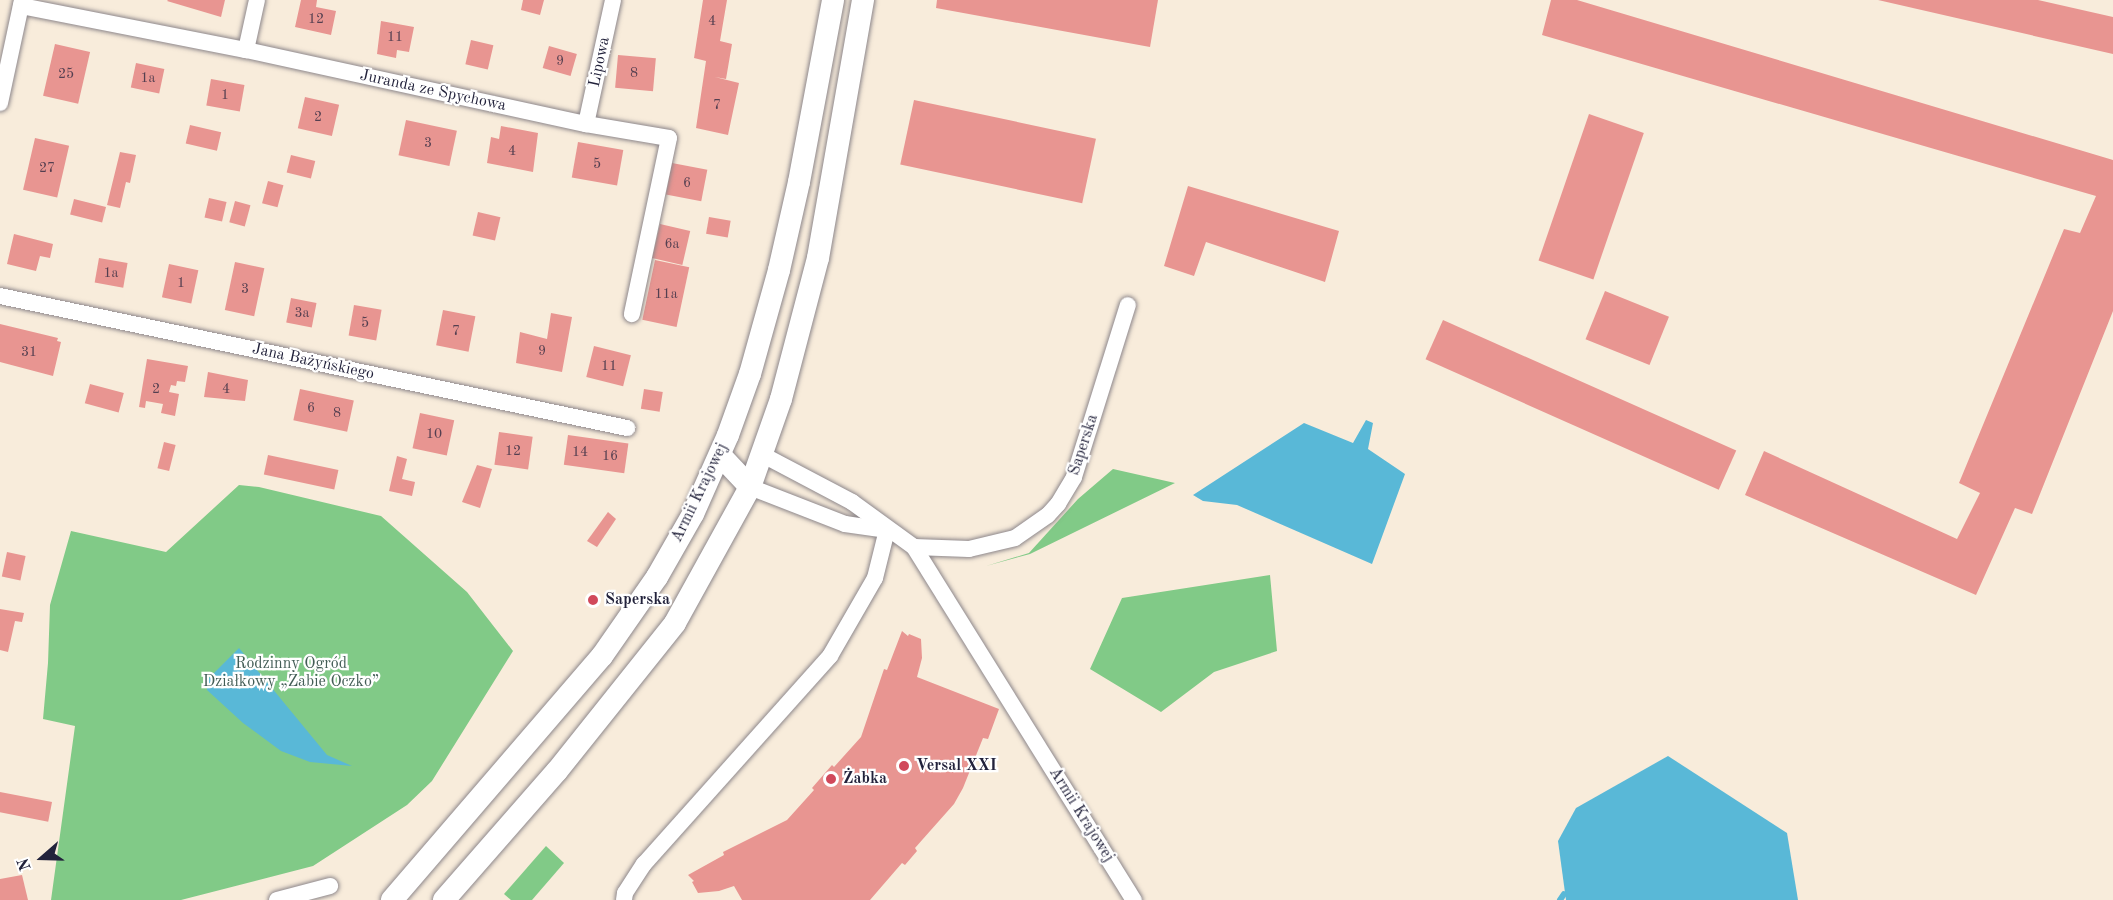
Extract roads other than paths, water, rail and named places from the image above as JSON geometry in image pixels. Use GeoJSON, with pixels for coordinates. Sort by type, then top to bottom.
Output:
{"type":"FeatureCollection","features":[{"type":"Feature","properties":{"kind":"main road","name":"Armii Krajowej"},"geometry":{"type":"LineString","coordinates":[[392,900],[557,712],[617,636],[670,556],[720,455],[750,374],[779,270],[799,182],[833,0]]}},
{"type":"Feature","properties":{"kind":"main road"},"geometry":{"type":"LineString","coordinates":[[444,900],[557,771],[675,623],[750,487],[782,399],[818,258],[863,0]]}},
{"type":"Feature","properties":{"kind":"main road"},"geometry":{"type":"LineString","coordinates":[[720,455],[763,455]]}},
{"type":"Feature","properties":{"kind":"main road"},"geometry":{"type":"LineString","coordinates":[[720,455],[750,487]]}},
{"type":"Feature","properties":{"kind":"street"},"geometry":{"type":"LineString","coordinates":[[246,50],[257,0]]}},
{"type":"Feature","properties":{"kind":"street","name":"Lipowa"},"geometry":{"type":"LineString","coordinates":[[586,124],[613,0]]}},
{"type":"Feature","properties":{"kind":"street"},"geometry":{"type":"LineString","coordinates":[[0,103],[21,3]]}},
{"type":"Feature","properties":{"kind":"street","name":"Juranda ze Spychowa"},"geometry":{"type":"LineString","coordinates":[[21,3],[586,124],[669,138],[632,314]]}},
{"type":"Feature","properties":{"kind":"street","name":"Jana Bażyńskiego"},"geometry":{"type":"LineString","coordinates":[[0,296],[627,428]]}},
{"type":"Feature","properties":{"kind":"street","name":"Saperska"},"geometry":{"type":"LineString","coordinates":[[914,547],[969,549],[1004,543],[1027,532],[1058,504],[1081,462],[1128,305]]}},
{"type":"Feature","properties":{"kind":"street"},"geometry":{"type":"LineString","coordinates":[[763,455],[852,502],[887,530],[914,547]]}},
{"type":"Feature","properties":{"kind":"street"},"geometry":{"type":"LineString","coordinates":[[750,487],[845,524],[887,530]]}},
{"type":"Feature","properties":{"kind":"street"},"geometry":{"type":"LineString","coordinates":[[624,900],[625,892],[644,864],[830,656],[875,578],[887,530]]}},
{"type":"Feature","properties":{"kind":"street","name":"Armii Krajowej"},"geometry":{"type":"LineString","coordinates":[[914,547],[1134,900]]}},
{"type":"Feature","properties":{"kind":"street"},"geometry":{"type":"LineString","coordinates":[[277,900],[330,886]]}},
{"type":"Feature","properties":{"kind":"water"},"geometry":{"type":"Polygon","coordinates":[[[1366,420],[1373,423],[1368,449],[1405,474],[1372,564],[1237,505],[1203,501],[1193,495],[1304,423],[1353,443],[1366,420]]]}},
{"type":"Feature","properties":{"kind":"water"},"geometry":{"type":"Polygon","coordinates":[[[239,648],[327,755],[352,766],[310,762],[281,751],[243,723],[207,690],[207,680],[239,648]]]}},
{"type":"Feature","properties":{"kind":"water"},"geometry":{"type":"Polygon","coordinates":[[[1668,756],[1787,833],[1798,900],[1566,900],[1558,841],[1576,808],[1668,756]]]}},
{"type":"Feature","properties":{"kind":"waterway"},"geometry":{"type":"LineString","coordinates":[[1560,900],[1564,894]]}},
{"type":"Feature","properties":{"kind":"place","name":"Saperska"},"geometry":{"type":"Point","coordinates":[593,600]}},
{"type":"Feature","properties":{"kind":"place","name":"Versal XXI"},"geometry":{"type":"Point","coordinates":[904,766]}},
{"type":"Feature","properties":{"kind":"place","name":"Żabka"},"geometry":{"type":"Point","coordinates":[831,779]}},
{"type":"Feature","properties":{"kind":"park label","name":"Rodzinny Ogród Działkowy „Żabie Oczko”"},"geometry":{"type":"Point","coordinates":[291,673]}}]}
